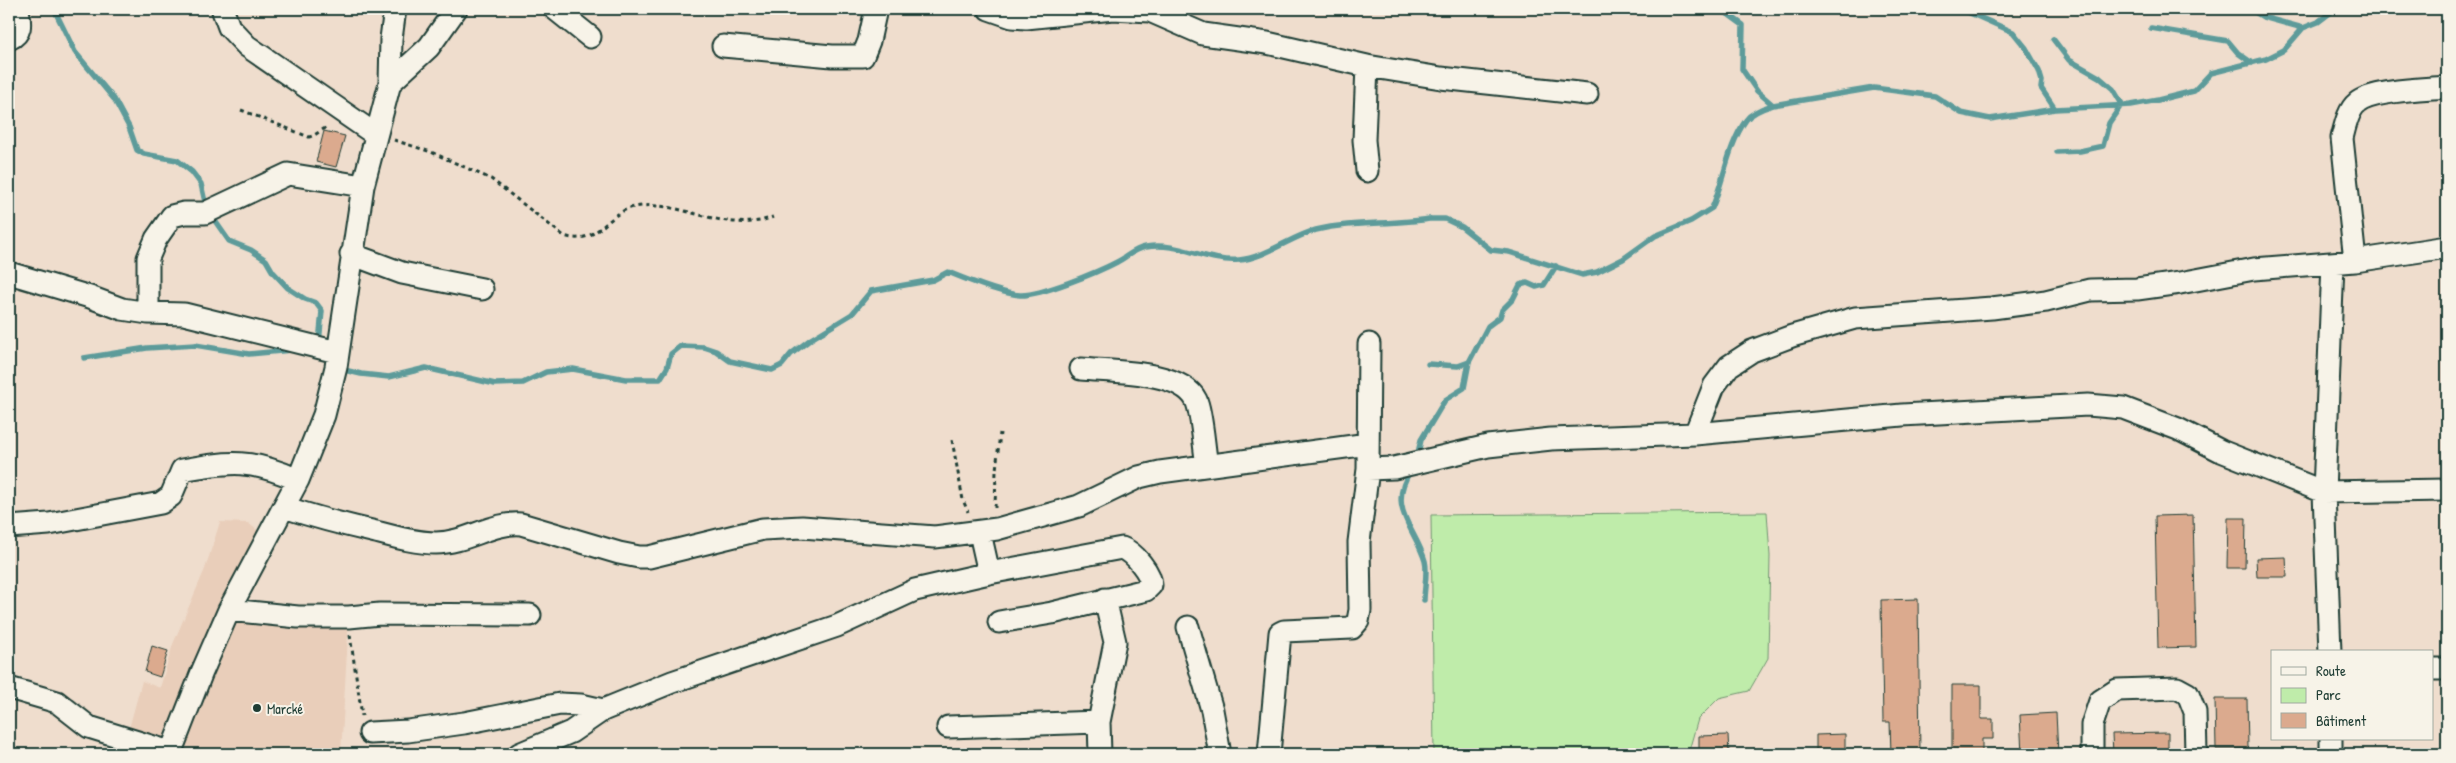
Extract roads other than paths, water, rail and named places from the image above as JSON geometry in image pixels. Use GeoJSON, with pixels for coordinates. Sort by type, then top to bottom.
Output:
{"type":"FeatureCollection","features":[{"type":"Feature","properties":{"kind":"street"},"geometry":{"type":"LineString","coordinates":[[9,39],[18,33],[20,26],[18,9]]}},
{"type":"Feature","properties":{"kind":"street"},"geometry":{"type":"LineString","coordinates":[[9,688],[57,702],[89,727],[170,753],[202,672],[230,610],[265,539],[298,480],[324,415],[336,367],[363,186],[390,83],[395,9]]}},
{"type":"Feature","properties":{"kind":"street"},"geometry":{"type":"LineString","coordinates":[[390,83],[429,47],[456,9]]}},
{"type":"Feature","properties":{"kind":"street"},"geometry":{"type":"LineString","coordinates":[[555,9],[590,36]]}},
{"type":"Feature","properties":{"kind":"street"},"geometry":{"type":"LineString","coordinates":[[723,46],[832,56],[863,56],[869,41],[876,9]]}},
{"type":"Feature","properties":{"kind":"street"},"geometry":{"type":"LineString","coordinates":[[989,9],[1012,17],[1026,18],[1113,9],[1150,10],[1203,34],[1267,43],[1366,66],[1441,78],[1587,94]]}},
{"type":"Feature","properties":{"kind":"street"},"geometry":{"type":"LineString","coordinates":[[222,10],[229,27],[247,46],[376,135]]}},
{"type":"Feature","properties":{"kind":"street"},"geometry":{"type":"LineString","coordinates":[[1366,66],[1364,140],[1367,171]]}},
{"type":"Feature","properties":{"kind":"street"},"geometry":{"type":"LineString","coordinates":[[2355,260],[2342,138],[2348,118],[2355,104],[2367,96],[2447,87]]}},
{"type":"Feature","properties":{"kind":"street"},"geometry":{"type":"LineString","coordinates":[[148,313],[148,258],[160,232],[172,216],[184,213],[205,213],[288,174],[363,186]]}},
{"type":"Feature","properties":{"kind":"street"},"geometry":{"type":"LineString","coordinates":[[1695,434],[1714,386],[1729,366],[1752,350],[1792,336],[1855,318],[1992,308],[2046,301],[2090,290],[2137,289],[2254,269],[2333,263],[2447,247]]}},
{"type":"Feature","properties":{"kind":"street"},"geometry":{"type":"LineString","coordinates":[[352,254],[402,273],[482,289]]}},
{"type":"Feature","properties":{"kind":"street"},"geometry":{"type":"LineString","coordinates":[[2330,650],[2324,492],[2333,263]]}},
{"type":"Feature","properties":{"kind":"street"},"geometry":{"type":"LineString","coordinates":[[9,273],[90,297],[122,309],[148,313],[184,314],[209,319],[337,352]]}},
{"type":"Feature","properties":{"kind":"street"},"geometry":{"type":"LineString","coordinates":[[1269,754],[1280,633],[1284,631],[1352,628],[1358,621],[1360,610],[1359,542],[1368,469],[1369,344]]}},
{"type":"Feature","properties":{"kind":"street"},"geometry":{"type":"LineString","coordinates":[[1081,369],[1143,375],[1173,381],[1186,387],[1197,401],[1207,465]]}},
{"type":"Feature","properties":{"kind":"street"},"geometry":{"type":"LineString","coordinates":[[1368,469],[1394,468],[1488,446],[1550,439],[1695,434],[1902,415],[2088,405],[2123,408],[2178,429],[2220,451],[2324,492],[2447,490]]}},
{"type":"Feature","properties":{"kind":"street"},"geometry":{"type":"LineString","coordinates":[[284,507],[320,519],[391,536],[437,543],[507,523],[522,524],[619,553],[649,557],[763,529],[802,527],[936,537],[988,531],[1079,506],[1139,477],[1207,465],[1368,444]]}},
{"type":"Feature","properties":{"kind":"street"},"geometry":{"type":"LineString","coordinates":[[9,527],[49,524],[161,503],[171,496],[182,470],[189,468],[254,463],[298,480]]}},
{"type":"Feature","properties":{"kind":"street"},"geometry":{"type":"LineString","coordinates":[[988,531],[989,573]]}},
{"type":"Feature","properties":{"kind":"street"},"geometry":{"type":"LineString","coordinates":[[519,754],[570,732],[603,710],[672,682],[837,626],[915,590],[989,573],[1122,548],[1128,550],[1151,579],[1151,585],[1146,590],[1052,613],[999,622]]}},
{"type":"Feature","properties":{"kind":"street"},"geometry":{"type":"LineString","coordinates":[[1100,754],[1099,722],[1115,652],[1115,642],[1105,599]]}},
{"type":"Feature","properties":{"kind":"street"},"geometry":{"type":"LineString","coordinates":[[230,610],[298,616],[349,617],[380,614],[530,615]]}},
{"type":"Feature","properties":{"kind":"street"},"geometry":{"type":"LineString","coordinates":[[1188,627],[1212,710],[1220,754]]}},
{"type":"Feature","properties":{"kind":"street"},"geometry":{"type":"LineString","coordinates":[[2434,669],[2447,669]]}},
{"type":"Feature","properties":{"kind":"street"},"geometry":{"type":"LineString","coordinates":[[2092,754],[2092,725],[2100,701],[2117,690],[2177,688],[2188,694],[2195,712],[2196,754]]}},
{"type":"Feature","properties":{"kind":"street"},"geometry":{"type":"LineString","coordinates":[[370,733],[408,731],[464,723],[560,704],[581,705],[603,710]]}},
{"type":"Feature","properties":{"kind":"street"},"geometry":{"type":"LineString","coordinates":[[948,728],[1099,722]]}},
{"type":"Feature","properties":{"kind":"street"},"geometry":{"type":"LineString","coordinates":[[2331,740],[2331,754]]}},
{"type":"Feature","properties":{"kind":"waterway"},"geometry":{"type":"LineString","coordinates":[[54,9],[75,52],[114,99],[129,127],[137,150],[144,154],[177,160],[192,172],[201,184],[205,202],[213,218],[229,241],[251,250],[266,260],[273,272],[288,288],[305,299],[316,303],[322,311],[319,343]]}},
{"type":"Feature","properties":{"kind":"waterway"},"geometry":{"type":"LineString","coordinates":[[1721,9],[1743,25],[1742,69],[1757,91],[1773,105]]}},
{"type":"Feature","properties":{"kind":"waterway"},"geometry":{"type":"LineString","coordinates":[[1961,9],[2013,32],[2026,48],[2039,71],[2042,81],[2041,88],[2055,109]]}},
{"type":"Feature","properties":{"kind":"waterway"},"geometry":{"type":"LineString","coordinates":[[2250,9],[2263,17],[2303,28]]}},
{"type":"Feature","properties":{"kind":"waterway"},"geometry":{"type":"LineString","coordinates":[[340,369],[361,374],[389,377],[426,368],[495,384],[523,383],[546,372],[573,369],[626,379],[660,379],[667,368],[671,354],[681,346],[704,347],[716,351],[730,361],[772,370],[782,365],[791,354],[811,339],[852,314],[871,291],[933,280],[948,272],[1004,292],[1020,295],[1029,294],[1054,288],[1097,272],[1138,249],[1146,247],[1170,247],[1216,258],[1239,260],[1268,251],[1306,233],[1330,227],[1358,224],[1445,219],[1462,227],[1491,250],[1509,252],[1582,275],[1597,272],[1623,259],[1655,236],[1691,221],[1712,208],[1730,151],[1740,130],[1748,117],[1765,107],[1874,88],[1935,96],[1961,113],[1990,119],[2055,109],[2131,105],[2194,91],[2211,73],[2266,59],[2284,50],[2303,28],[2318,22],[2335,9]]}},
{"type":"Feature","properties":{"kind":"waterway"},"geometry":{"type":"LineString","coordinates":[[2151,28],[2228,41],[2238,53],[2252,63]]}},
{"type":"Feature","properties":{"kind":"waterway"},"geometry":{"type":"LineString","coordinates":[[2053,39],[2069,60],[2099,77],[2113,89],[2122,104],[2109,123],[2103,146],[2080,151],[2057,152]]}},
{"type":"Feature","properties":{"kind":"waterway"},"geometry":{"type":"LineString","coordinates":[[1428,364],[1458,366],[1469,362],[1488,326],[1500,317],[1502,310],[1513,299],[1520,285],[1527,283],[1536,287],[1544,285],[1556,266]]}},
{"type":"Feature","properties":{"kind":"waterway"},"geometry":{"type":"LineString","coordinates":[[84,358],[147,348],[195,345],[249,354],[292,350]]}},
{"type":"Feature","properties":{"kind":"waterway"},"geometry":{"type":"LineString","coordinates":[[1417,457],[1421,440],[1445,400],[1464,388],[1469,362]]}},
{"type":"Feature","properties":{"kind":"waterway"},"geometry":{"type":"LineString","coordinates":[[1411,470],[1404,483],[1401,495],[1402,507],[1426,565],[1424,600]]}},
{"type":"Feature","properties":{"kind":"place","name":"Marcké"},"geometry":{"type":"Point","coordinates":[257,708]}}]}
